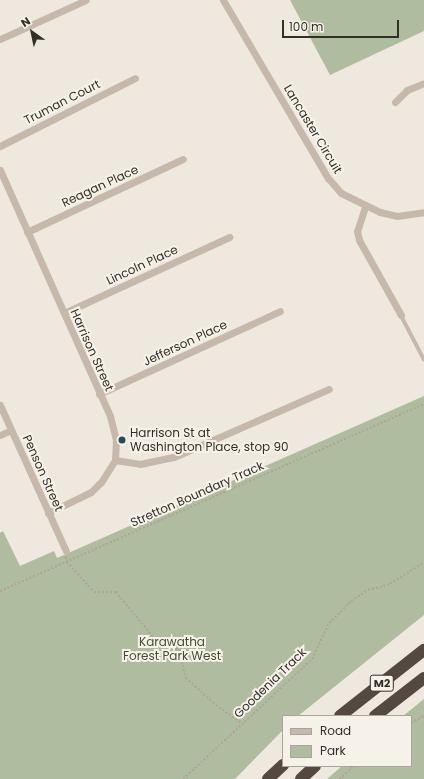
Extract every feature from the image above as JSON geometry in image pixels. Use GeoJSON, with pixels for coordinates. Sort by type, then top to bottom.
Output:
{"type":"FeatureCollection","features":[{"type":"Feature","properties":{"kind":"highway","name":"M2"},"geometry":{"type":"LineString","coordinates":[[341,715],[424,650]]}},
{"type":"Feature","properties":{"kind":"highway","name":"M2"},"geometry":{"type":"LineString","coordinates":[[376,715],[424,678]]}},
{"type":"Feature","properties":{"kind":"highway"},"geometry":{"type":"LineString","coordinates":[[268,779],[282,766]]}},
{"type":"Feature","properties":{"kind":"highway"},"geometry":{"type":"LineString","coordinates":[[300,779],[314,767]]}},
{"type":"Feature","properties":{"kind":"street"},"geometry":{"type":"LineString","coordinates":[[0,39],[86,0]]}},
{"type":"Feature","properties":{"kind":"street","name":"Lancaster Circuit"},"geometry":{"type":"LineString","coordinates":[[223,0],[328,178],[341,193],[365,207],[397,216],[424,212]]}},
{"type":"Feature","properties":{"kind":"street","name":"Truman Court"},"geometry":{"type":"LineString","coordinates":[[0,146],[135,78]]}},
{"type":"Feature","properties":{"kind":"street"},"geometry":{"type":"LineString","coordinates":[[395,102],[408,90],[424,83]]}},
{"type":"Feature","properties":{"kind":"street","name":"Reagan Place"},"geometry":{"type":"LineString","coordinates":[[27,232],[183,159]]}},
{"type":"Feature","properties":{"kind":"street","name":"Harrison Street"},"geometry":{"type":"LineString","coordinates":[[0,170],[100,394],[115,432],[115,460]]}},
{"type":"Feature","properties":{"kind":"street"},"geometry":{"type":"LineString","coordinates":[[365,207],[357,231],[359,240],[401,315]]}},
{"type":"Feature","properties":{"kind":"street","name":"Lincoln Place"},"geometry":{"type":"LineString","coordinates":[[64,313],[230,236]]}},
{"type":"Feature","properties":{"kind":"street","name":"Jefferson Place"},"geometry":{"type":"LineString","coordinates":[[100,394],[280,311]]}},
{"type":"Feature","properties":{"kind":"street"},"geometry":{"type":"LineString","coordinates":[[48,512],[91,492],[109,473],[115,460],[140,464],[174,457],[329,389]]}},
{"type":"Feature","properties":{"kind":"street","name":"Penson Street"},"geometry":{"type":"LineString","coordinates":[[0,405],[66,550]]}},
{"type":"Feature","properties":{"kind":"street"},"geometry":{"type":"LineString","coordinates":[[0,435],[11,430]]}},
{"type":"Feature","properties":{"kind":"lane"},"geometry":{"type":"LineString","coordinates":[[401,315],[424,358]]}},
{"type":"Feature","properties":{"kind":"path","name":"Stretton Boundary Track"},"geometry":{"type":"LineString","coordinates":[[0,591],[424,404]]}},
{"type":"Feature","properties":{"kind":"path"},"geometry":{"type":"LineString","coordinates":[[67,562],[94,592],[116,592],[154,638],[179,650],[186,678],[216,705],[242,723]]}},
{"type":"Feature","properties":{"kind":"path","name":"Goodenia Track"},"geometry":{"type":"LineString","coordinates":[[183,779],[312,659],[329,623],[351,601],[368,590],[390,584],[424,562]]}},
{"type":"Feature","properties":{"kind":"path"},"geometry":{"type":"LineString","coordinates":[[412,722],[424,716]]}},
{"type":"Feature","properties":{"kind":"path"},"geometry":{"type":"LineString","coordinates":[[339,779],[353,767]]}},
{"type":"Feature","properties":{"kind":"green space"},"geometry":{"type":"Polygon","coordinates":[[[290,0],[424,0],[424,31],[330,75],[290,0]]]}},
{"type":"Feature","properties":{"kind":"green space","name":"Karawatha Forest Park West"},"geometry":{"type":"Polygon","coordinates":[[[424,396],[424,615],[299,715],[282,715],[282,731],[235,779],[0,779],[0,533],[3,531],[20,566],[54,551],[57,558],[424,396]]]}},
{"type":"Feature","properties":{"kind":"green space"},"geometry":{"type":"Polygon","coordinates":[[[424,699],[424,779],[327,779],[341,767],[412,767],[412,715],[404,715],[424,699]]]}},
{"type":"Feature","properties":{"kind":"place","name":"Harrison St at Washington Place, stop 90"},"geometry":{"type":"Point","coordinates":[122,440]}}]}
